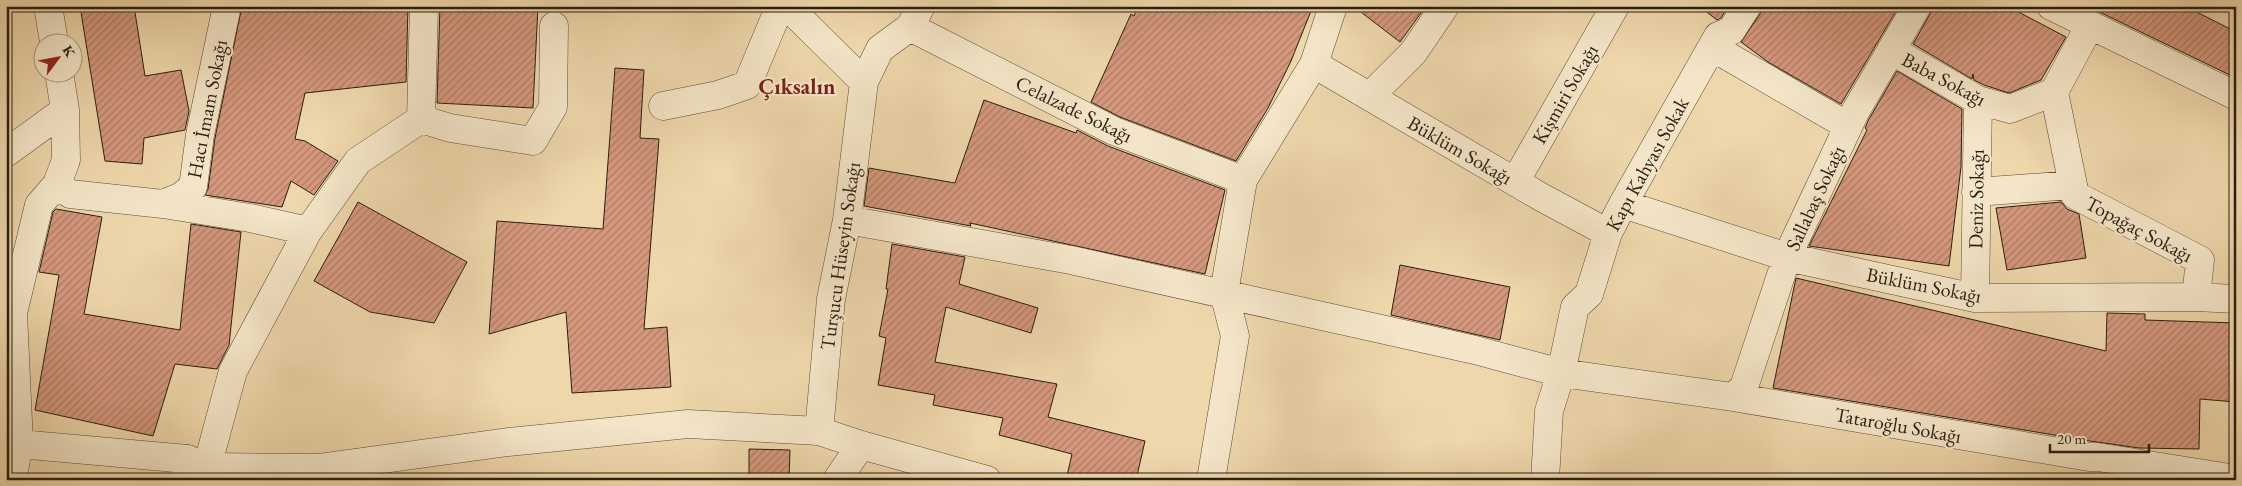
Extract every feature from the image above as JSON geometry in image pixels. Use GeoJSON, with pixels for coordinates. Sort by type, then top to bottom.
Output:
{"type":"FeatureCollection","features":[{"type":"Feature","properties":{"kind":"street"},"geometry":{"type":"LineString","coordinates":[[48,6],[52,32]]}},
{"type":"Feature","properties":{"kind":"street","name":"Hacı İmam Sokağı"},"geometry":{"type":"LineString","coordinates":[[163,204],[180,197],[193,187],[200,135],[227,6]]}},
{"type":"Feature","properties":{"kind":"street"},"geometry":{"type":"LineString","coordinates":[[421,119],[424,6]]}},
{"type":"Feature","properties":{"kind":"street"},"geometry":{"type":"LineString","coordinates":[[663,106],[718,95],[747,85],[780,6]]}},
{"type":"Feature","properties":{"kind":"street"},"geometry":{"type":"LineString","coordinates":[[787,6],[864,82]]}},
{"type":"Feature","properties":{"kind":"street"},"geometry":{"type":"LineString","coordinates":[[1211,480],[1235,336],[1224,293],[1243,180],[1314,64],[1333,6]]}},
{"type":"Feature","properties":{"kind":"street"},"geometry":{"type":"LineString","coordinates":[[1370,96],[1413,53],[1444,6]]}},
{"type":"Feature","properties":{"kind":"street","name":"Kişmiri Sokağı"},"geometry":{"type":"LineString","coordinates":[[1515,182],[1615,6]]}},
{"type":"Feature","properties":{"kind":"street","name":"Kapı Kahyası Sokak"},"geometry":{"type":"LineString","coordinates":[[1545,480],[1549,411],[1561,373],[1575,307],[1589,294],[1608,233],[1622,204],[1718,36],[1730,31],[1747,6]]}},
{"type":"Feature","properties":{"kind":"street","name":"Sallabaş Sokağı"},"geometry":{"type":"LineString","coordinates":[[1733,397],[1744,387],[1787,257],[1848,126],[1917,6]]}},
{"type":"Feature","properties":{"kind":"street"},"geometry":{"type":"LineString","coordinates":[[2052,6],[2236,96]]}},
{"type":"Feature","properties":{"kind":"street","name":"Turşucu Hüseyin Sokağı"},"geometry":{"type":"LineString","coordinates":[[819,431],[831,299],[847,220],[864,82],[880,49],[916,16]]}},
{"type":"Feature","properties":{"kind":"street","name":"Celalzade Sokağı"},"geometry":{"type":"LineString","coordinates":[[916,16],[1114,130],[1243,180]]}},
{"type":"Feature","properties":{"kind":"street"},"geometry":{"type":"LineString","coordinates":[[2054,92],[2090,25]]}},
{"type":"Feature","properties":{"kind":"street"},"geometry":{"type":"LineString","coordinates":[[421,119],[450,128],[533,141],[553,107],[554,26]]}},
{"type":"Feature","properties":{"kind":"street"},"geometry":{"type":"LineString","coordinates":[[1712,47],[1848,126]]}},
{"type":"Feature","properties":{"kind":"street","name":"Baba Sokağı"},"geometry":{"type":"LineString","coordinates":[[1891,50],[1978,100],[2010,110],[2054,92]]}},
{"type":"Feature","properties":{"kind":"street","name":"Büklüm Sokağı"},"geometry":{"type":"LineString","coordinates":[[1314,64],[1515,182],[1608,233]]}},
{"type":"Feature","properties":{"kind":"street"},"geometry":{"type":"LineString","coordinates":[[12,480],[19,444],[13,314],[39,205],[57,184],[66,160],[65,110],[61,82]]}},
{"type":"Feature","properties":{"kind":"street","name":"Topağaç Sokağı"},"geometry":{"type":"LineString","coordinates":[[2054,92],[2075,195],[2200,260],[2196,297]]}},
{"type":"Feature","properties":{"kind":"street","name":"Deniz Sokağı"},"geometry":{"type":"LineString","coordinates":[[1975,298],[1978,100]]}},
{"type":"Feature","properties":{"kind":"street"},"geometry":{"type":"LineString","coordinates":[[6,153],[65,110]]}},
{"type":"Feature","properties":{"kind":"street"},"geometry":{"type":"LineString","coordinates":[[193,468],[233,371],[308,231],[358,162],[421,119]]}},
{"type":"Feature","properties":{"kind":"street"},"geometry":{"type":"LineString","coordinates":[[57,184],[70,194],[163,204],[250,218],[308,231]]}},
{"type":"Feature","properties":{"kind":"street"},"geometry":{"type":"LineString","coordinates":[[1976,192],[2073,185]]}},
{"type":"Feature","properties":{"kind":"street","name":"Büklüm Sokağı"},"geometry":{"type":"LineString","coordinates":[[1622,204],[1787,257],[1975,298],[2196,297],[2236,299]]}},
{"type":"Feature","properties":{"kind":"street","name":"Tataroğlu Sokağı"},"geometry":{"type":"LineString","coordinates":[[847,220],[1071,260],[1475,350],[1561,373],[1733,397],[2089,457],[2108,458],[2236,479]]}},
{"type":"Feature","properties":{"kind":"street"},"geometry":{"type":"LineString","coordinates":[[19,444],[193,468],[318,468],[508,442],[688,424],[819,431],[986,480]]}},
{"type":"Feature","properties":{"kind":"street"},"geometry":{"type":"LineString","coordinates":[[837,480],[862,445]]}},
{"type":"Feature","properties":{"kind":"building"},"geometry":{"type":"Polygon","coordinates":[[[80,6],[134,6],[145,76],[181,70],[189,111],[185,130],[144,138],[142,164],[105,161],[80,6]]]}},
{"type":"Feature","properties":{"kind":"building"},"geometry":{"type":"Polygon","coordinates":[[[242,6],[408,6],[406,82],[305,93],[295,139],[305,141],[338,161],[314,195],[291,181],[282,207],[205,195],[208,189],[215,138],[242,6]]]}},
{"type":"Feature","properties":{"kind":"building"},"geometry":{"type":"Polygon","coordinates":[[[440,6],[538,6],[533,108],[437,103],[440,6]]]}},
{"type":"Feature","properties":{"kind":"building"},"geometry":{"type":"Polygon","coordinates":[[[1138,6],[1313,6],[1291,61],[1268,108],[1236,161],[1120,117],[1091,102],[1131,14],[1134,16],[1138,6]]]}},
{"type":"Feature","properties":{"kind":"building"},"geometry":{"type":"Polygon","coordinates":[[[1353,6],[1426,6],[1400,42],[1353,6]]]}},
{"type":"Feature","properties":{"kind":"building"},"geometry":{"type":"Polygon","coordinates":[[[1699,6],[1728,6],[1721,18],[1717,20],[1699,6]]]}},
{"type":"Feature","properties":{"kind":"building"},"geometry":{"type":"Polygon","coordinates":[[[1763,6],[1899,6],[1841,104],[1768,62],[1741,42],[1760,14],[1763,6]]]}},
{"type":"Feature","properties":{"kind":"building"},"geometry":{"type":"Polygon","coordinates":[[[1933,6],[2007,6],[2066,37],[2041,80],[2009,93],[1974,80],[1973,74],[1972,79],[1913,44],[1933,6]]]}},
{"type":"Feature","properties":{"kind":"building"},"geometry":{"type":"Polygon","coordinates":[[[2087,6],[2185,6],[2236,32],[2236,78],[2087,6]]]}},
{"type":"Feature","properties":{"kind":"building"},"geometry":{"type":"Polygon","coordinates":[[[615,68],[644,70],[640,138],[659,139],[644,329],[667,327],[671,387],[572,393],[566,312],[489,334],[497,221],[603,229],[615,68]]]}},
{"type":"Feature","properties":{"kind":"building"},"geometry":{"type":"Polygon","coordinates":[[[1897,71],[1962,109],[1961,167],[1949,266],[1809,246],[1867,130],[1865,128],[1869,119],[1897,71]]]}},
{"type":"Feature","properties":{"kind":"building"},"geometry":{"type":"Polygon","coordinates":[[[984,100],[1076,133],[1077,130],[1108,146],[1225,190],[1205,274],[970,223],[971,226],[864,206],[869,168],[955,183],[984,100]]]}},
{"type":"Feature","properties":{"kind":"building"},"geometry":{"type":"Polygon","coordinates":[[[358,202],[467,262],[434,323],[370,312],[314,281],[358,202]]]}},
{"type":"Feature","properties":{"kind":"building"},"geometry":{"type":"Polygon","coordinates":[[[2061,202],[2067,209],[2079,214],[2086,258],[2007,270],[1996,208],[2061,202]]]}},
{"type":"Feature","properties":{"kind":"building"},"geometry":{"type":"Polygon","coordinates":[[[56,209],[102,217],[84,314],[180,330],[191,224],[241,232],[229,345],[217,369],[175,364],[153,436],[35,410],[59,275],[39,272],[53,212],[56,209]]]}},
{"type":"Feature","properties":{"kind":"building"},"geometry":{"type":"Polygon","coordinates":[[[892,244],[965,257],[959,284],[1038,308],[1031,333],[946,307],[935,362],[1057,384],[1048,417],[1145,441],[1136,480],[1066,480],[1072,454],[999,435],[1003,418],[933,405],[935,395],[878,385],[886,338],[879,336],[888,289],[886,289],[892,244]]]}},
{"type":"Feature","properties":{"kind":"building"},"geometry":{"type":"Polygon","coordinates":[[[1400,265],[1510,287],[1500,340],[1391,315],[1400,265]]]}},
{"type":"Feature","properties":{"kind":"building"},"geometry":{"type":"Polygon","coordinates":[[[1796,278],[2106,351],[2107,313],[2145,314],[2145,320],[2236,323],[2236,402],[2200,399],[2199,449],[2139,448],[1773,388],[1796,278]]]}},
{"type":"Feature","properties":{"kind":"building"},"geometry":{"type":"Polygon","coordinates":[[[749,449],[790,450],[789,480],[749,480],[749,449]]]}},
{"type":"Feature","properties":{"kind":"district","name":"Çıksalın"},"geometry":{"type":"Point","coordinates":[797,86]}}]}
